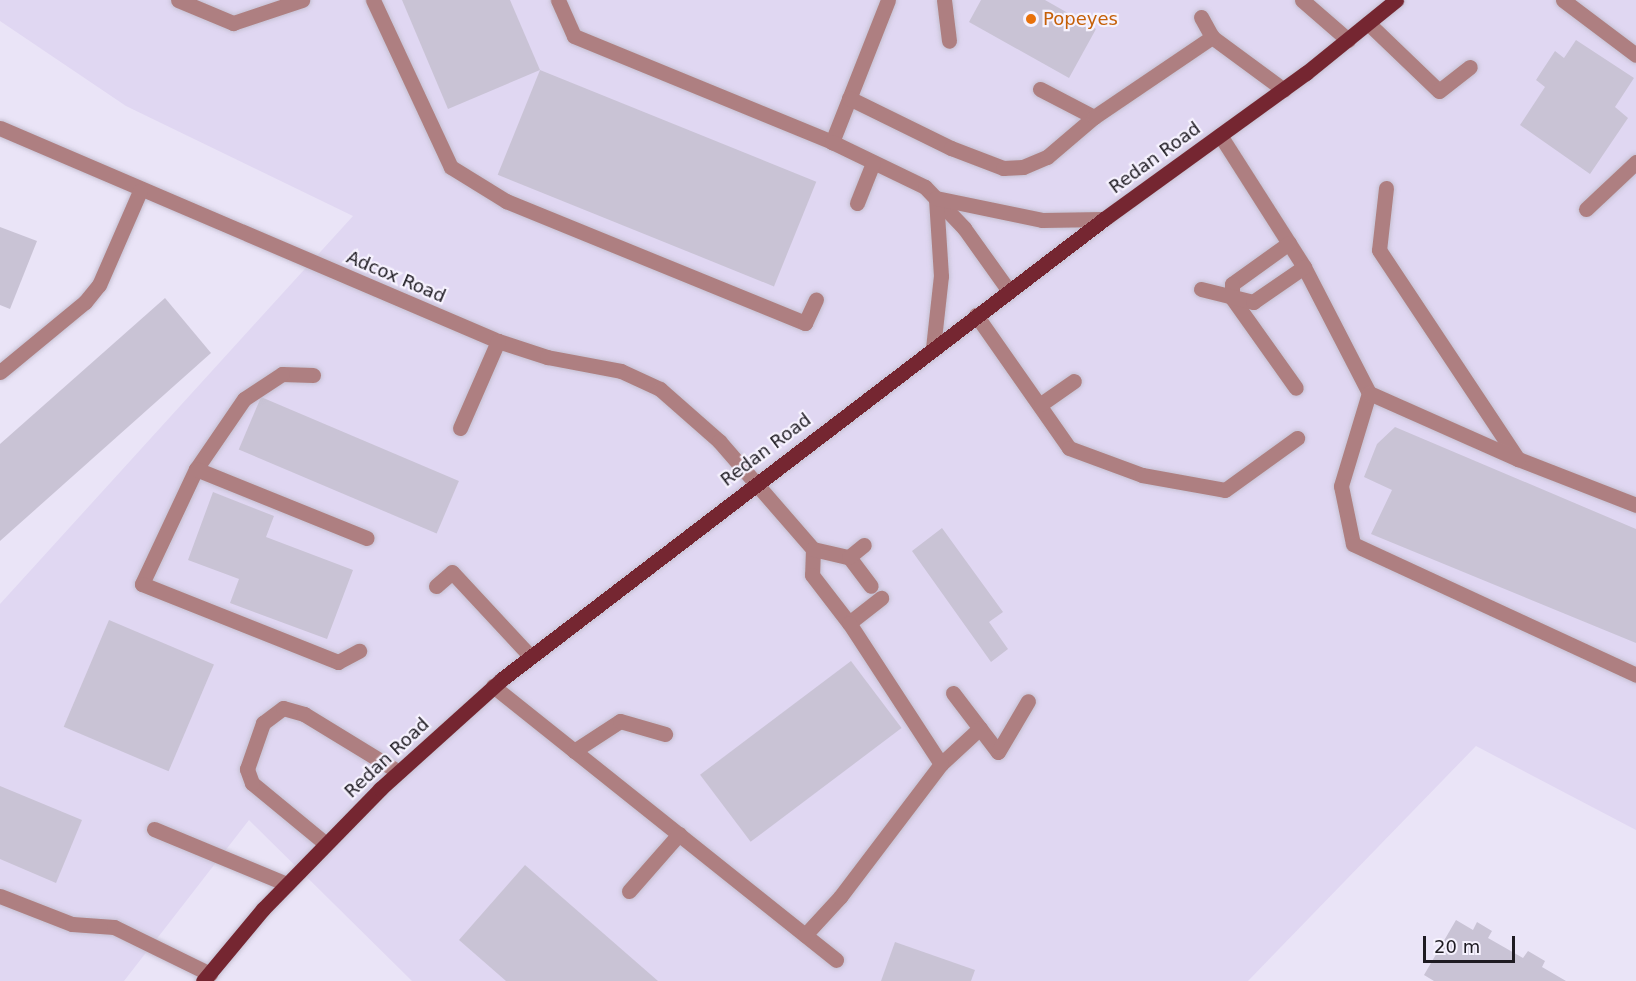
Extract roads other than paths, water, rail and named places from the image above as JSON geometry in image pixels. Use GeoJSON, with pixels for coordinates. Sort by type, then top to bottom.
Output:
{"type":"FeatureCollection","features":[{"type":"Feature","properties":{"kind":"main road","name":"Redan Road"},"geometry":{"type":"LineString","coordinates":[[206,977],[287,884],[326,844],[399,772],[493,686],[754,483],[976,315],[1104,219],[1284,90],[1396,0]]}},
{"type":"Feature","properties":{"kind":"street"},"geometry":{"type":"LineString","coordinates":[[178,0],[233,23],[302,0]]}},
{"type":"Feature","properties":{"kind":"street"},"geometry":{"type":"LineString","coordinates":[[373,0],[451,167],[506,201],[805,323],[816,299]]}},
{"type":"Feature","properties":{"kind":"street"},"geometry":{"type":"LineString","coordinates":[[558,0],[574,36],[832,142],[925,186],[964,228],[1009,291]]}},
{"type":"Feature","properties":{"kind":"street"},"geometry":{"type":"LineString","coordinates":[[832,142],[888,0]]}},
{"type":"Feature","properties":{"kind":"street"},"geometry":{"type":"LineString","coordinates":[[945,0],[949,41]]}},
{"type":"Feature","properties":{"kind":"street"},"geometry":{"type":"LineString","coordinates":[[1302,0],[1348,40]]}},
{"type":"Feature","properties":{"kind":"street"},"geometry":{"type":"LineString","coordinates":[[1563,0],[1636,55]]}},
{"type":"Feature","properties":{"kind":"street"},"geometry":{"type":"LineString","coordinates":[[1201,17],[1212,37],[1284,90]]}},
{"type":"Feature","properties":{"kind":"street"},"geometry":{"type":"LineString","coordinates":[[1368,23],[1439,92],[1470,67]]}},
{"type":"Feature","properties":{"kind":"street"},"geometry":{"type":"LineString","coordinates":[[849,98],[951,148],[1003,168],[1023,167],[1047,157],[1094,117],[1212,37]]}},
{"type":"Feature","properties":{"kind":"street"},"geometry":{"type":"LineString","coordinates":[[1040,89],[1094,117]]}},
{"type":"Feature","properties":{"kind":"street","name":"Adcox Road"},"geometry":{"type":"LineString","coordinates":[[0,128],[140,191],[498,341],[547,357],[621,372],[660,389],[719,441],[813,549]]}},
{"type":"Feature","properties":{"kind":"street"},"geometry":{"type":"LineString","coordinates":[[1220,135],[1304,267],[1369,393],[1518,459],[1636,505]]}},
{"type":"Feature","properties":{"kind":"street"},"geometry":{"type":"LineString","coordinates":[[1586,208],[1636,162]]}},
{"type":"Feature","properties":{"kind":"street"},"geometry":{"type":"LineString","coordinates":[[857,203],[873,163]]}},
{"type":"Feature","properties":{"kind":"street"},"geometry":{"type":"LineString","coordinates":[[1386,188],[1379,250],[1518,459]]}},
{"type":"Feature","properties":{"kind":"street"},"geometry":{"type":"LineString","coordinates":[[0,372],[85,302],[99,285],[140,191]]}},
{"type":"Feature","properties":{"kind":"street"},"geometry":{"type":"LineString","coordinates":[[936,198],[1042,220],[1104,219]]}},
{"type":"Feature","properties":{"kind":"street"},"geometry":{"type":"LineString","coordinates":[[933,348],[941,276],[936,198]]}},
{"type":"Feature","properties":{"kind":"street"},"geometry":{"type":"LineString","coordinates":[[1290,243],[1232,284],[1232,298],[1296,388]]}},
{"type":"Feature","properties":{"kind":"street"},"geometry":{"type":"LineString","coordinates":[[1201,289],[1253,302],[1304,267]]}},
{"type":"Feature","properties":{"kind":"street"},"geometry":{"type":"LineString","coordinates":[[976,315],[1041,404],[1069,448],[1142,475],[1225,490],[1297,438]]}},
{"type":"Feature","properties":{"kind":"street"},"geometry":{"type":"LineString","coordinates":[[460,428],[498,341]]}},
{"type":"Feature","properties":{"kind":"street"},"geometry":{"type":"LineString","coordinates":[[313,375],[282,374],[244,399],[196,469],[142,584],[338,662],[359,651]]}},
{"type":"Feature","properties":{"kind":"street"},"geometry":{"type":"LineString","coordinates":[[1041,404],[1074,381]]}},
{"type":"Feature","properties":{"kind":"street"},"geometry":{"type":"LineString","coordinates":[[1369,393],[1341,486],[1353,544],[1636,675]]}},
{"type":"Feature","properties":{"kind":"street"},"geometry":{"type":"LineString","coordinates":[[196,469],[367,538]]}},
{"type":"Feature","properties":{"kind":"street"},"geometry":{"type":"LineString","coordinates":[[849,556],[864,545]]}},
{"type":"Feature","properties":{"kind":"street"},"geometry":{"type":"LineString","coordinates":[[849,623],[876,592],[849,556],[813,549],[812,575],[849,623],[941,764]]}},
{"type":"Feature","properties":{"kind":"street"},"geometry":{"type":"LineString","coordinates":[[436,586],[452,573],[530,656]]}},
{"type":"Feature","properties":{"kind":"street"},"geometry":{"type":"LineString","coordinates":[[493,686],[836,960]]}},
{"type":"Feature","properties":{"kind":"street"},"geometry":{"type":"LineString","coordinates":[[953,693],[998,752],[1028,701]]}},
{"type":"Feature","properties":{"kind":"street"},"geometry":{"type":"LineString","coordinates":[[326,844],[252,783],[247,769],[263,723],[283,708],[304,714],[399,772]]}},
{"type":"Feature","properties":{"kind":"street"},"geometry":{"type":"LineString","coordinates":[[574,751],[620,721],[664,734]]}},
{"type":"Feature","properties":{"kind":"street"},"geometry":{"type":"LineString","coordinates":[[805,935],[840,897],[941,764],[980,728]]}},
{"type":"Feature","properties":{"kind":"street"},"geometry":{"type":"LineString","coordinates":[[154,829],[287,884]]}},
{"type":"Feature","properties":{"kind":"street"},"geometry":{"type":"LineString","coordinates":[[629,891],[678,834]]}},
{"type":"Feature","properties":{"kind":"street"},"geometry":{"type":"LineString","coordinates":[[0,896],[72,924],[114,927],[206,977]]}},
{"type":"Feature","properties":{"kind":"place","name":"Popeyes"},"geometry":{"type":"Point","coordinates":[1031,19]}}]}
